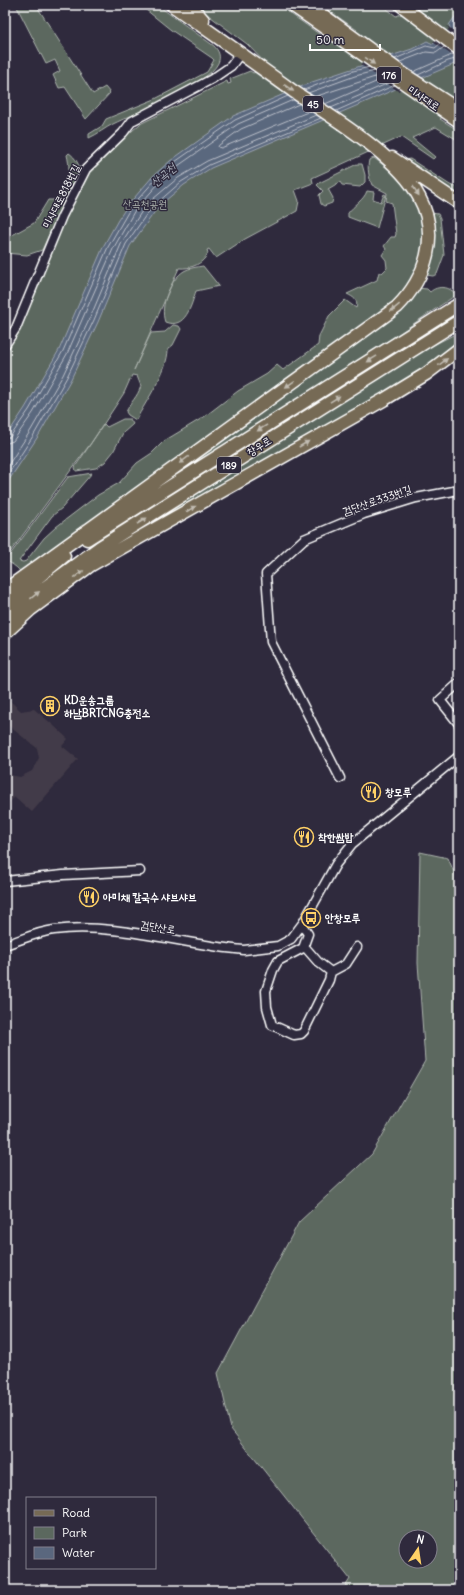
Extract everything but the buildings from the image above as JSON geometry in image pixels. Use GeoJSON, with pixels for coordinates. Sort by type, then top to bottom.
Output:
{"type":"FeatureCollection","features":[{"type":"Feature","properties":{"kind":"main road"},"geometry":{"type":"LineString","coordinates":[[172,5],[220,39]]}},
{"type":"Feature","properties":{"kind":"main road","name":"45"},"geometry":{"type":"LineString","coordinates":[[190,5],[220,39],[240,54],[380,152],[395,159],[459,203]]}},
{"type":"Feature","properties":{"kind":"main road","name":"미사대로"},"geometry":{"type":"LineString","coordinates":[[292,5],[333,28],[457,116]]}},
{"type":"Feature","properties":{"kind":"main road","name":"미사대로"},"geometry":{"type":"LineString","coordinates":[[309,5],[333,28]]}},
{"type":"Feature","properties":{"kind":"main road"},"geometry":{"type":"LineString","coordinates":[[401,5],[459,49]]}},
{"type":"Feature","properties":{"kind":"main road"},"geometry":{"type":"LineString","coordinates":[[5,590],[397,307],[408,296],[416,284],[425,265],[429,237],[426,214],[414,188],[380,152]]}},
{"type":"Feature","properties":{"kind":"main road","name":"창우로"},"geometry":{"type":"LineString","coordinates":[[5,605],[58,560],[98,531],[456,306]]}},
{"type":"Feature","properties":{"kind":"main road","name":"창우로"},"geometry":{"type":"LineString","coordinates":[[5,619],[100,547],[459,321]]}},
{"type":"Feature","properties":{"kind":"main road"},"geometry":{"type":"LineString","coordinates":[[5,633],[30,610],[91,565],[385,399],[426,374],[459,349]]}},
{"type":"Feature","properties":{"kind":"street","name":"미사대로818번길"},"geometry":{"type":"LineString","coordinates":[[5,345],[16,328],[62,216],[86,169],[123,133],[132,121],[212,79],[231,66],[240,54]]}},
{"type":"Feature","properties":{"kind":"street","name":"검단산로333번길"},"geometry":{"type":"LineString","coordinates":[[340,778],[271,642],[266,574],[304,538],[364,514],[416,498],[459,490]]}},
{"type":"Feature","properties":{"kind":"street"},"geometry":{"type":"LineString","coordinates":[[459,683],[440,700],[459,724]]}},
{"type":"Feature","properties":{"kind":"street","name":"검단산로"},"geometry":{"type":"LineString","coordinates":[[5,945],[44,932],[67,929],[121,932],[227,949],[262,949],[286,943],[292,939],[302,926],[336,864],[352,844],[459,756]]}},
{"type":"Feature","properties":{"kind":"street"},"geometry":{"type":"LineString","coordinates":[[5,881],[62,875],[140,871]]}},
{"type":"Feature","properties":{"kind":"street"},"geometry":{"type":"LineString","coordinates":[[302,926],[308,934],[303,948],[278,961],[266,991],[267,1008],[272,1025],[294,1035],[301,1034],[326,986],[330,972],[346,964],[356,947]]}},
{"type":"Feature","properties":{"kind":"street"},"geometry":{"type":"LineString","coordinates":[[304,946],[318,962],[330,972]]}},
{"type":"Feature","properties":{"kind":"shaded area"},"geometry":{"type":"Polygon","coordinates":[[[8,699],[21,711],[34,709],[52,724],[68,739],[62,746],[78,759],[32,812],[15,797],[5,806],[5,774],[20,777],[32,771],[39,758],[37,748],[5,723],[5,702],[8,699]]]}},
{"type":"Feature","properties":{"kind":"green space"},"geometry":{"type":"Polygon","coordinates":[[[16,5],[36,5],[93,94],[105,87],[110,93],[86,119],[65,87],[59,88],[53,75],[60,71],[55,60],[46,64],[16,5]]]}},
{"type":"Feature","properties":{"kind":"green space"},"geometry":{"type":"Polygon","coordinates":[[[140,5],[157,5],[214,46],[219,54],[219,61],[212,71],[187,89],[113,124],[89,138],[89,134],[102,126],[106,119],[155,99],[207,72],[214,60],[171,30],[140,5]]]}},
{"type":"Feature","properties":{"kind":"green space","name":"산곡천공원"},"geometry":{"type":"Polygon","coordinates":[[[195,5],[278,5],[329,41],[357,30],[321,5],[382,5],[396,16],[420,7],[418,5],[459,5],[459,105],[440,119],[459,131],[459,141],[436,127],[412,138],[435,157],[433,159],[401,137],[312,178],[313,183],[295,190],[299,201],[297,211],[245,239],[216,258],[209,249],[207,250],[208,253],[206,257],[200,263],[188,268],[179,268],[134,370],[151,333],[165,332],[173,325],[179,326],[181,329],[173,345],[168,349],[167,358],[161,376],[136,420],[126,412],[138,394],[141,386],[137,376],[132,375],[124,393],[91,443],[5,559],[5,353],[15,335],[68,211],[93,165],[140,124],[227,81],[228,84],[231,83],[230,79],[250,71],[253,73],[268,66],[247,44],[195,5]]]}},
{"type":"Feature","properties":{"kind":"green space"},"geometry":{"type":"Polygon","coordinates":[[[69,153],[77,162],[80,168],[80,174],[64,201],[42,250],[27,255],[5,253],[5,239],[34,223],[48,200],[56,200],[60,194],[68,179],[69,168],[67,155],[69,153]]]}},
{"type":"Feature","properties":{"kind":"green space"},"geometry":{"type":"Polygon","coordinates":[[[374,158],[402,179],[419,204],[426,239],[417,276],[395,301],[20,571],[6,560],[68,477],[92,473],[62,508],[52,516],[19,561],[26,561],[44,538],[56,527],[98,495],[119,483],[137,463],[152,453],[164,441],[204,417],[238,391],[267,374],[277,365],[283,370],[318,345],[319,336],[329,316],[345,300],[356,308],[356,301],[347,294],[377,280],[379,272],[382,273],[387,268],[386,260],[382,255],[386,249],[384,246],[391,237],[395,237],[396,234],[392,203],[386,201],[387,193],[372,185],[370,179],[368,163],[369,160],[374,158]]]}},
{"type":"Feature","properties":{"kind":"green space"},"geometry":{"type":"Polygon","coordinates":[[[410,159],[450,185],[459,188],[459,198],[403,160],[410,159]]]}},
{"type":"Feature","properties":{"kind":"green space"},"geometry":{"type":"Polygon","coordinates":[[[357,164],[362,164],[365,182],[360,187],[342,185],[340,182],[328,189],[333,198],[332,203],[324,206],[321,204],[319,195],[323,191],[317,185],[357,164]]]}},
{"type":"Feature","properties":{"kind":"green space"},"geometry":{"type":"Polygon","coordinates":[[[367,191],[374,192],[373,199],[381,202],[384,194],[386,195],[377,228],[348,217],[348,213],[364,197],[367,191]]]}},
{"type":"Feature","properties":{"kind":"green space"},"geometry":{"type":"Polygon","coordinates":[[[431,213],[438,214],[440,218],[444,255],[437,274],[433,276],[426,275],[434,246],[431,213]]]}},
{"type":"Feature","properties":{"kind":"green space"},"geometry":{"type":"Polygon","coordinates":[[[203,266],[219,286],[196,291],[190,309],[183,319],[172,324],[165,322],[165,301],[167,293],[175,280],[186,270],[203,266]]]}},
{"type":"Feature","properties":{"kind":"green space"},"geometry":{"type":"Polygon","coordinates":[[[417,288],[427,289],[430,292],[437,288],[447,288],[456,295],[354,364],[171,479],[168,479],[417,288]]]}},
{"type":"Feature","properties":{"kind":"green space"},"geometry":{"type":"Polygon","coordinates":[[[459,332],[459,339],[424,369],[414,373],[397,387],[139,531],[141,528],[428,348],[459,332]]]}},
{"type":"Feature","properties":{"kind":"green space"},"geometry":{"type":"Polygon","coordinates":[[[123,419],[130,419],[133,424],[123,433],[113,452],[105,462],[96,468],[76,471],[75,467],[104,424],[107,427],[123,419]]]}},
{"type":"Feature","properties":{"kind":"green space"},"geometry":{"type":"Polygon","coordinates":[[[420,852],[448,858],[459,884],[459,1590],[343,1590],[350,1579],[231,1429],[218,1373],[299,1222],[372,1154],[425,1061],[418,963],[420,852]]]}},
{"type":"Feature","properties":{"kind":"water","name":"산곡천"},"geometry":{"type":"Polygon","coordinates":[[[459,11],[459,62],[211,168],[184,185],[159,206],[130,246],[98,322],[71,379],[39,435],[5,486],[5,438],[25,408],[59,350],[104,245],[118,220],[128,205],[153,176],[170,161],[233,116],[312,82],[412,49],[427,41],[433,44],[451,30],[449,25],[459,11]]]}},
{"type":"Feature","properties":{"kind":"pier"},"geometry":{"type":"Polygon","coordinates":[[[447,26],[459,34],[459,60],[433,42],[449,29],[447,26]]]}},
{"type":"Feature","properties":{"kind":"pier"},"geometry":{"type":"Polygon","coordinates":[[[388,55],[423,79],[398,91],[360,64],[388,55]]]}},
{"type":"Feature","properties":{"kind":"place","name":"KD운송그룹 하남BRTCNG충전소"},"geometry":{"type":"Point","coordinates":[50,706]}},
{"type":"Feature","properties":{"kind":"place","name":"창모루"},"geometry":{"type":"Point","coordinates":[371,792]}},
{"type":"Feature","properties":{"kind":"place","name":"착한쌈밥"},"geometry":{"type":"Point","coordinates":[304,837]}},
{"type":"Feature","properties":{"kind":"place","name":"아미채 칼국수 샤브샤브"},"geometry":{"type":"Point","coordinates":[89,897]}},
{"type":"Feature","properties":{"kind":"place","name":"안창모루"},"geometry":{"type":"Point","coordinates":[311,918]}}]}
